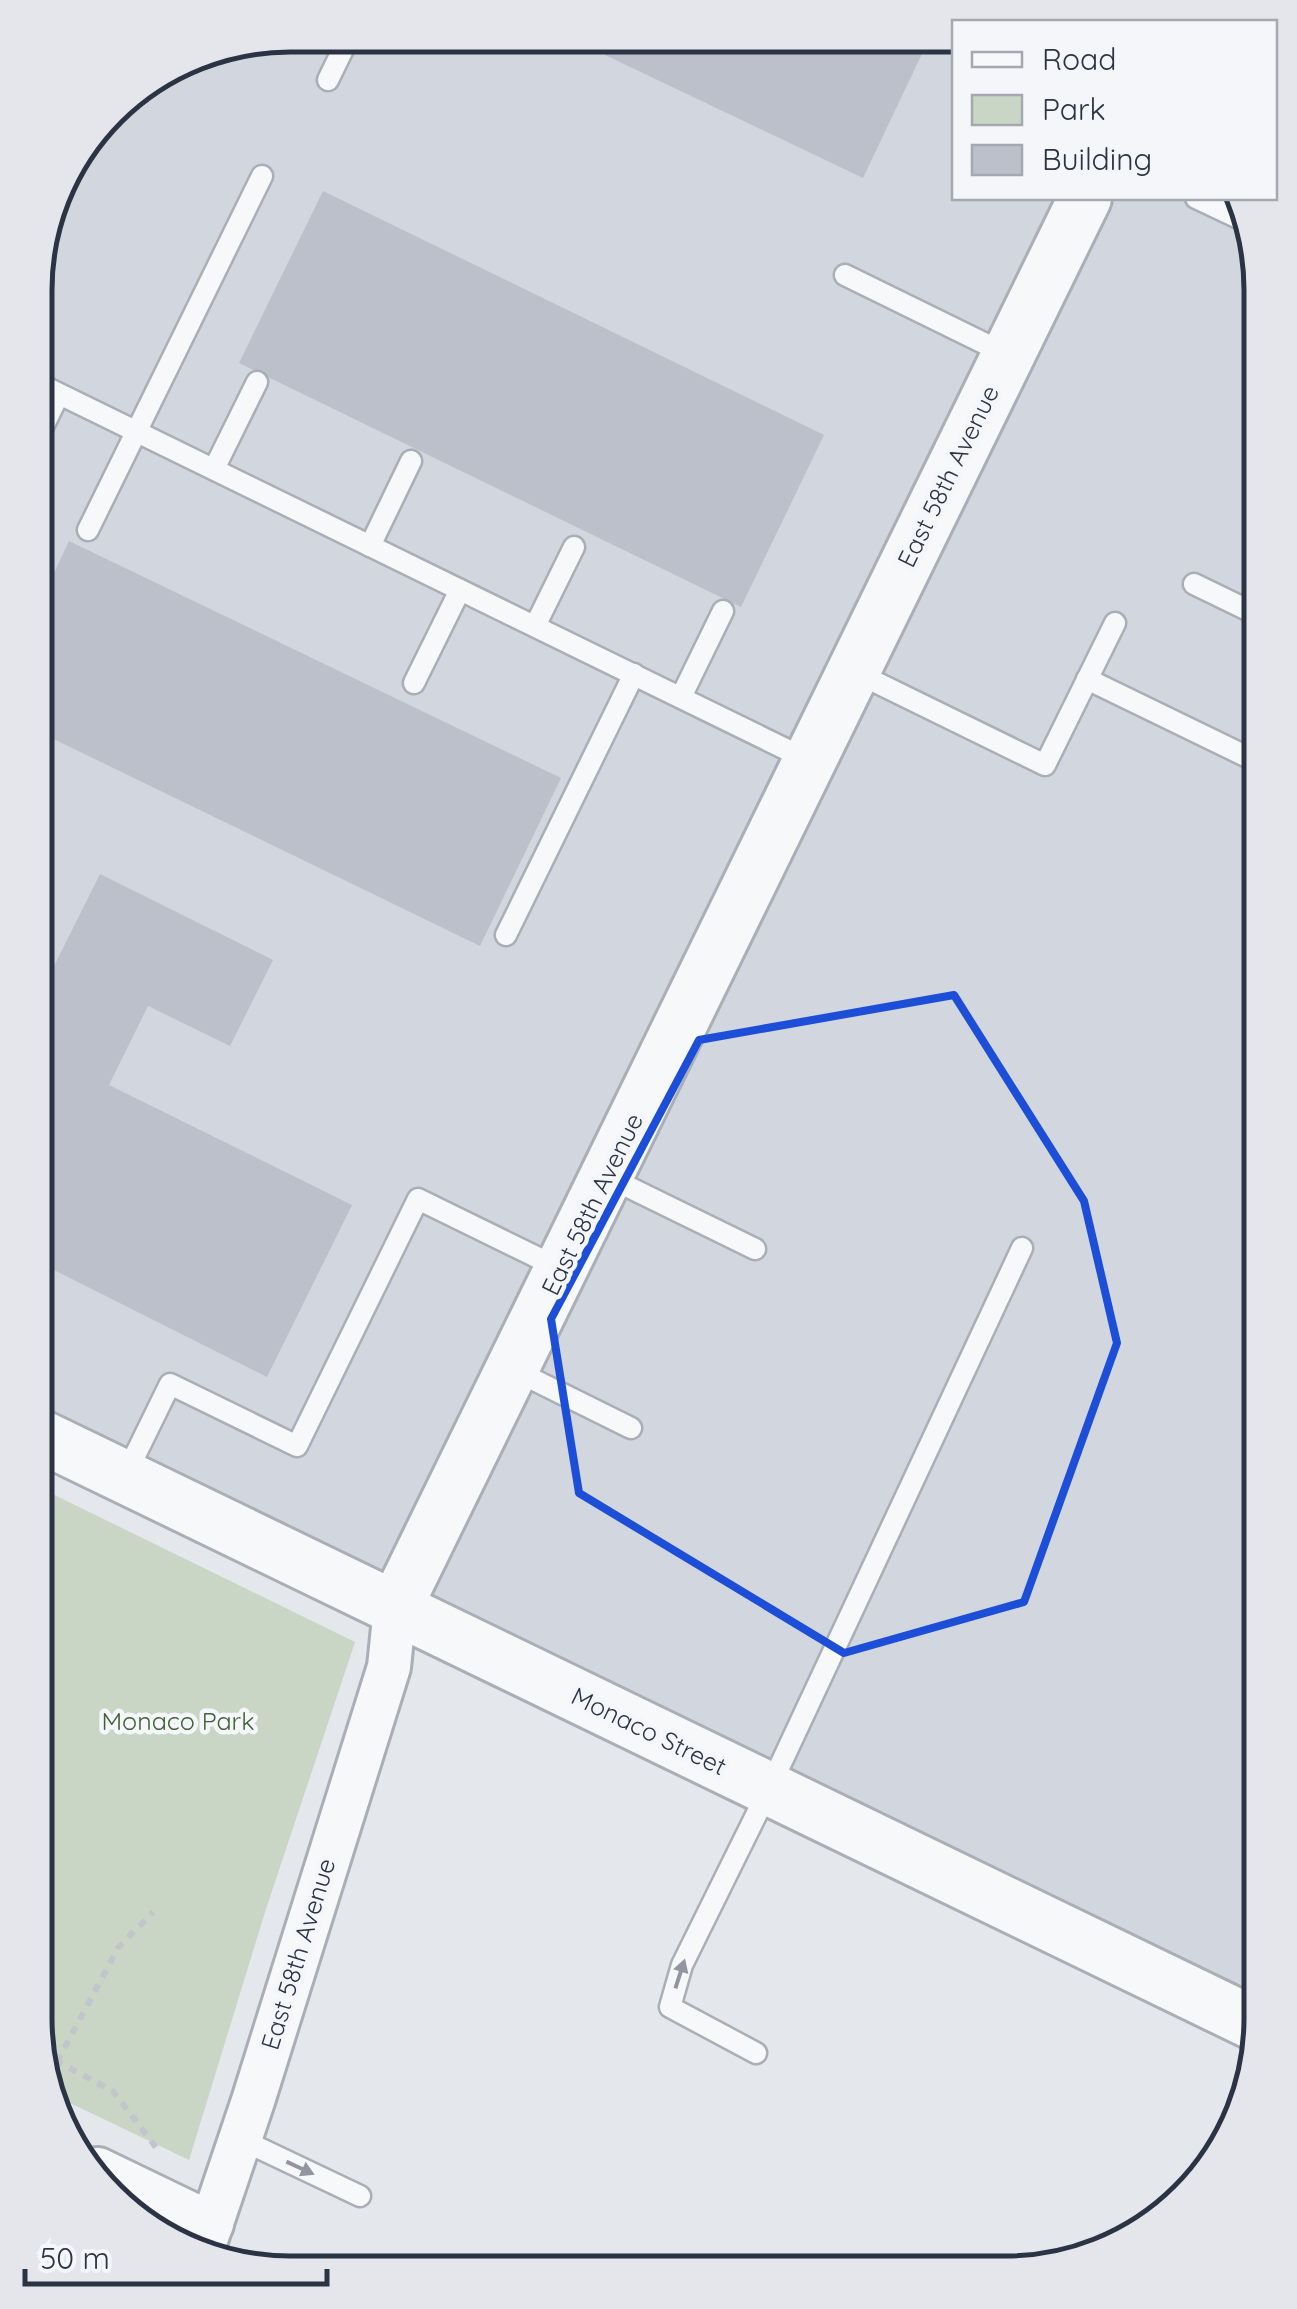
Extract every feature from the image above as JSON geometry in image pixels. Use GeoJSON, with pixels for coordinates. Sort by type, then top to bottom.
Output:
{"type":"FeatureCollection","features":[{"type":"Feature","properties":{"kind":"street","name":"East 58th Avenue"},"geometry":{"type":"LineString","coordinates":[[207,2236],[389,1667],[394,1608],[1084,200]]}},
{"type":"Feature","properties":{"kind":"street","name":"Monaco Street"},"geometry":{"type":"LineString","coordinates":[[52,1442],[1244,2018]]}},
{"type":"Feature","properties":{"kind":"street"},"geometry":{"type":"LineString","coordinates":[[116,2180],[207,2236]]}},
{"type":"Feature","properties":{"kind":"lane"},"geometry":{"type":"LineString","coordinates":[[328,80],[341,53]]}},
{"type":"Feature","properties":{"kind":"lane"},"geometry":{"type":"LineString","coordinates":[[88,530],[262,176]]}},
{"type":"Feature","properties":{"kind":"lane"},"geometry":{"type":"LineString","coordinates":[[1200,200],[1232,215]]}},
{"type":"Feature","properties":{"kind":"lane"},"geometry":{"type":"LineString","coordinates":[[846,275],[1008,354]]}},
{"type":"Feature","properties":{"kind":"lane"},"geometry":{"type":"LineString","coordinates":[[214,469],[257,382]]}},
{"type":"Feature","properties":{"kind":"lane"},"geometry":{"type":"LineString","coordinates":[[52,390],[809,761]]}},
{"type":"Feature","properties":{"kind":"lane"},"geometry":{"type":"LineString","coordinates":[[52,408],[59,394]]}},
{"type":"Feature","properties":{"kind":"lane"},"geometry":{"type":"LineString","coordinates":[[370,546],[411,461]]}},
{"type":"Feature","properties":{"kind":"lane"},"geometry":{"type":"LineString","coordinates":[[535,626],[574,547]]}},
{"type":"Feature","properties":{"kind":"lane"},"geometry":{"type":"LineString","coordinates":[[1194,584],[1244,608]]}},
{"type":"Feature","properties":{"kind":"lane"},"geometry":{"type":"LineString","coordinates":[[414,683],[460,590]]}},
{"type":"Feature","properties":{"kind":"lane"},"geometry":{"type":"LineString","coordinates":[[681,698],[723,611]]}},
{"type":"Feature","properties":{"kind":"lane"},"geometry":{"type":"LineString","coordinates":[[853,671],[1046,765],[1114,623]]}},
{"type":"Feature","properties":{"kind":"lane"},"geometry":{"type":"LineString","coordinates":[[506,935],[634,674]]}},
{"type":"Feature","properties":{"kind":"lane"},"geometry":{"type":"LineString","coordinates":[[1088,678],[1244,755]]}},
{"type":"Feature","properties":{"kind":"lane"},"geometry":{"type":"LineString","coordinates":[[606,1176],[755,1249]]}},
{"type":"Feature","properties":{"kind":"lane"},"geometry":{"type":"LineString","coordinates":[[124,1477],[170,1384],[297,1446],[418,1199],[561,1269]]}},
{"type":"Feature","properties":{"kind":"lane"},"geometry":{"type":"LineString","coordinates":[[756,2053],[670,2008],[682,1965],[1022,1248]]}},
{"type":"Feature","properties":{"kind":"lane"},"geometry":{"type":"LineString","coordinates":[[512,1369],[632,1428]]}},
{"type":"Feature","properties":{"kind":"lane"},"geometry":{"type":"LineString","coordinates":[[240,2139],[360,2196]]}},
{"type":"Feature","properties":{"kind":"path"},"geometry":{"type":"LineString","coordinates":[[154,1912],[118,1948],[57,2062],[113,2091],[161,2155]]}},
{"type":"Feature","properties":{"kind":"highlighted area"},"geometry":{"type":"Polygon","coordinates":[[[954,995],[1084,1201],[1117,1343],[1024,1602],[844,1653],[579,1493],[551,1319],[699,1040],[954,995]]]}},
{"type":"Feature","properties":{"kind":"shaded area"},"geometry":{"type":"Polygon","coordinates":[[[952,52],[952,200],[1226,200],[1240,244],[1244,275],[1244,1998],[52,1411],[52,291],[65,214],[84,172],[134,112],[172,84],[214,65],[275,53],[952,52]]]}},
{"type":"Feature","properties":{"kind":"green space","name":"Monaco Park"},"geometry":{"type":"Polygon","coordinates":[[[52,1494],[355,1642],[266,1909],[189,2160],[68,2102],[57,2065],[52,2018],[52,1494]]]}},
{"type":"Feature","properties":{"kind":"building"},"geometry":{"type":"Polygon","coordinates":[[[923,52],[863,178],[606,53],[923,52]]]}},
{"type":"Feature","properties":{"kind":"building"},"geometry":{"type":"Polygon","coordinates":[[[323,191],[824,435],[741,607],[239,363],[323,191]]]}},
{"type":"Feature","properties":{"kind":"building"},"geometry":{"type":"Polygon","coordinates":[[[69,541],[561,778],[480,946],[52,738],[52,577],[69,541]]]}},
{"type":"Feature","properties":{"kind":"building"},"geometry":{"type":"Polygon","coordinates":[[[100,874],[273,960],[230,1046],[148,1006],[109,1085],[352,1205],[267,1377],[52,1269],[52,970],[100,874]]]}}]}
